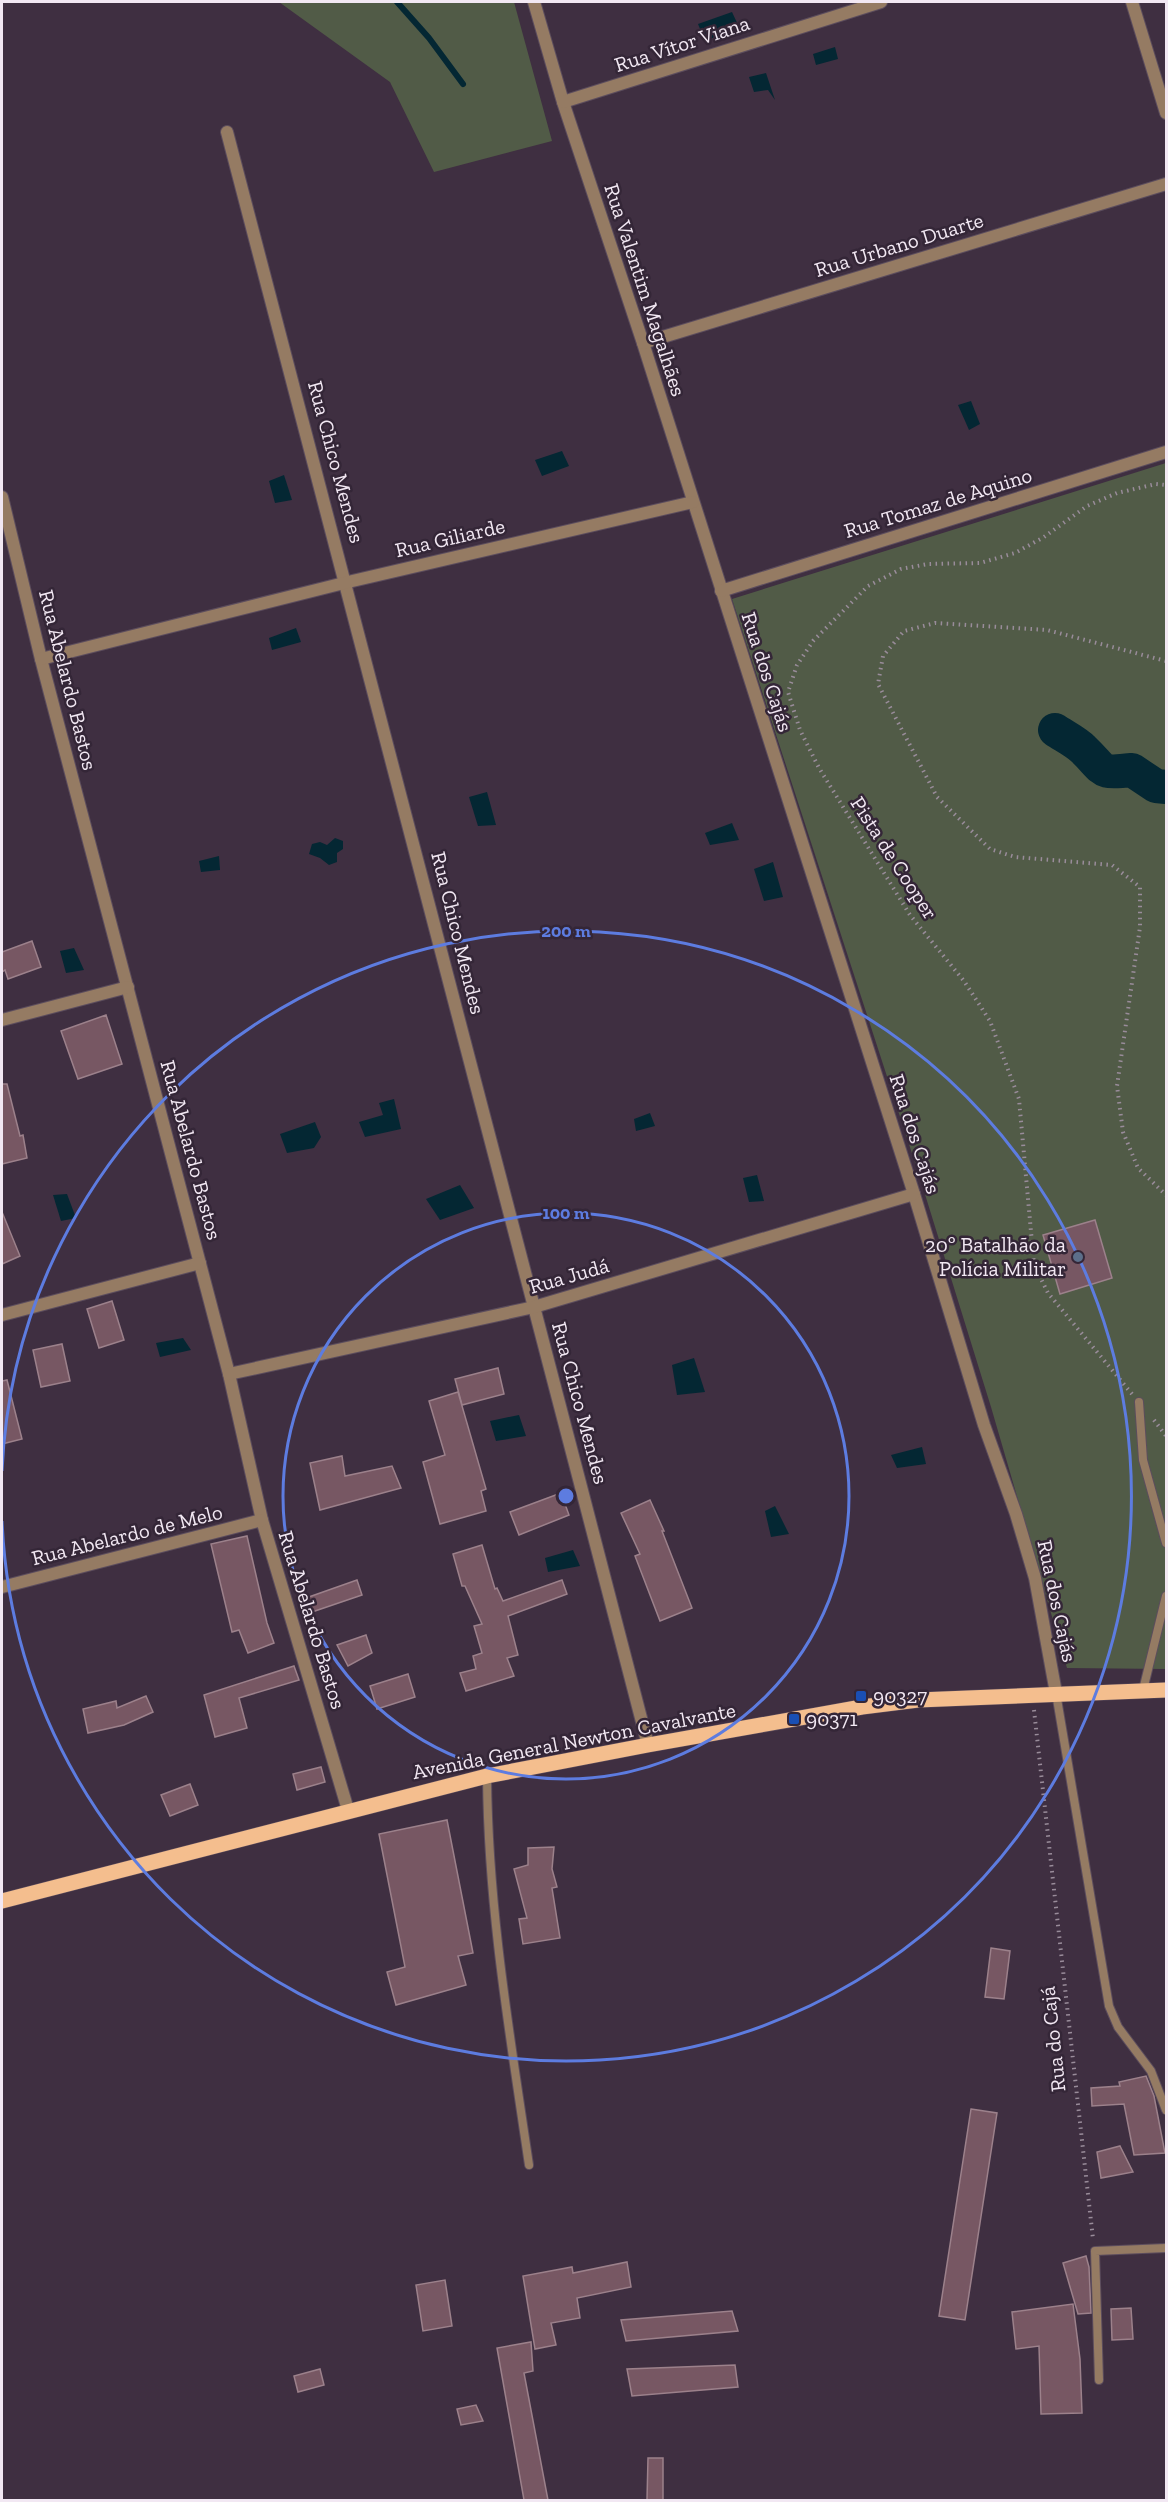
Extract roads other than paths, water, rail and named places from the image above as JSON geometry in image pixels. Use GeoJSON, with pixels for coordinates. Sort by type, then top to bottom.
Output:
{"type":"FeatureCollection","features":[{"type":"Feature","properties":{"kind":"main road","name":"Avenida General Newton Cavalvante"},"geometry":{"type":"LineString","coordinates":[[2,1901],[487,1776],[648,1744],[918,1700],[1167,1690]]}},
{"type":"Feature","properties":{"kind":"street","name":"Rua Valentim Magalhães"},"geometry":{"type":"LineString","coordinates":[[534,2],[563,102],[643,343],[721,591]]}},
{"type":"Feature","properties":{"kind":"street","name":"Rua Vítor Viana"},"geometry":{"type":"LineString","coordinates":[[563,102],[881,2]]}},
{"type":"Feature","properties":{"kind":"street"},"geometry":{"type":"LineString","coordinates":[[1132,2],[1167,112]]}},
{"type":"Feature","properties":{"kind":"street","name":"Rua Chico Mendes"},"geometry":{"type":"LineString","coordinates":[[227,132],[348,582],[648,1744]]}},
{"type":"Feature","properties":{"kind":"street","name":"Rua Urbano Duarte"},"geometry":{"type":"LineString","coordinates":[[643,343],[1167,184]]}},
{"type":"Feature","properties":{"kind":"street","name":"Rua Tomaz de Aquino"},"geometry":{"type":"LineString","coordinates":[[721,591],[1167,452]]}},
{"type":"Feature","properties":{"kind":"street","name":"Rua Abelardo Bastos"},"geometry":{"type":"LineString","coordinates":[[2,497],[42,659],[229,1374],[262,1520],[348,1810]]}},
{"type":"Feature","properties":{"kind":"street","name":"Rua Giliarde"},"geometry":{"type":"LineString","coordinates":[[42,659],[348,582],[693,502]]}},
{"type":"Feature","properties":{"kind":"street","name":"Rua dos Cajás"},"geometry":{"type":"LineString","coordinates":[[721,591],[914,1194],[984,1425],[1016,1514],[1044,1622],[1056,1693]]}},
{"type":"Feature","properties":{"kind":"street"},"geometry":{"type":"LineString","coordinates":[[2,1020],[128,987]]}},
{"type":"Feature","properties":{"kind":"street","name":"Rua Judá"},"geometry":{"type":"LineString","coordinates":[[229,1374],[534,1307],[914,1194]]}},
{"type":"Feature","properties":{"kind":"street"},"geometry":{"type":"LineString","coordinates":[[2,1315],[200,1263]]}},
{"type":"Feature","properties":{"kind":"street","name":"Rua Abelardo de Melo"},"geometry":{"type":"LineString","coordinates":[[2,1587],[262,1520]]}},
{"type":"Feature","properties":{"kind":"lane"},"geometry":{"type":"LineString","coordinates":[[1139,1402],[1143,1460],[1167,1544]]}},
{"type":"Feature","properties":{"kind":"lane"},"geometry":{"type":"LineString","coordinates":[[1143,1690],[1167,1596]]}},
{"type":"Feature","properties":{"kind":"lane"},"geometry":{"type":"LineString","coordinates":[[1056,1693],[1109,2006],[1118,2027],[1151,2071],[1167,2110]]}},
{"type":"Feature","properties":{"kind":"lane"},"geometry":{"type":"LineString","coordinates":[[487,1776],[493,1916],[502,1991],[530,2165]]}},
{"type":"Feature","properties":{"kind":"lane"},"geometry":{"type":"LineString","coordinates":[[1099,2380],[1095,2251],[1167,2247]]}},
{"type":"Feature","properties":{"kind":"water"},"geometry":{"type":"Polygon","coordinates":[[[732,12],[739,27],[705,41],[698,24],[732,12]]]}},
{"type":"Feature","properties":{"kind":"water"},"geometry":{"type":"Polygon","coordinates":[[[835,47],[838,59],[816,65],[813,54],[835,47]]]}},
{"type":"Feature","properties":{"kind":"water"},"geometry":{"type":"Polygon","coordinates":[[[766,73],[775,100],[768,90],[754,92],[749,77],[766,73]]]}},
{"type":"Feature","properties":{"kind":"water"},"geometry":{"type":"Polygon","coordinates":[[[971,401],[980,424],[969,430],[958,405],[971,401]]]}},
{"type":"Feature","properties":{"kind":"water"},"geometry":{"type":"Polygon","coordinates":[[[562,451],[569,466],[542,476],[535,460],[562,451]]]}},
{"type":"Feature","properties":{"kind":"water"},"geometry":{"type":"Polygon","coordinates":[[[284,475],[292,500],[275,503],[269,481],[284,475]]]}},
{"type":"Feature","properties":{"kind":"water"},"geometry":{"type":"Polygon","coordinates":[[[296,628],[301,642],[272,650],[269,638],[296,628]]]}},
{"type":"Feature","properties":{"kind":"water"},"geometry":{"type":"Polygon","coordinates":[[[487,792],[496,825],[478,826],[469,797],[487,792]]]}},
{"type":"Feature","properties":{"kind":"water"},"geometry":{"type":"Polygon","coordinates":[[[732,823],[739,840],[710,845],[705,833],[732,823]]]}},
{"type":"Feature","properties":{"kind":"water"},"geometry":{"type":"Polygon","coordinates":[[[335,838],[343,841],[343,849],[337,853],[337,862],[329,865],[309,854],[312,844],[320,842],[327,845],[335,838]]]}},
{"type":"Feature","properties":{"kind":"water"},"geometry":{"type":"Polygon","coordinates":[[[219,856],[220,870],[201,872],[199,861],[219,856]]]}},
{"type":"Feature","properties":{"kind":"water"},"geometry":{"type":"Polygon","coordinates":[[[773,862],[783,897],[764,901],[754,869],[773,862]]]}},
{"type":"Feature","properties":{"kind":"water"},"geometry":{"type":"Polygon","coordinates":[[[74,948],[84,970],[66,973],[60,951],[74,948]]]}},
{"type":"Feature","properties":{"kind":"water"},"geometry":{"type":"Polygon","coordinates":[[[394,1099],[401,1129],[365,1137],[359,1122],[383,1115],[379,1103],[394,1099]]]}},
{"type":"Feature","properties":{"kind":"water"},"geometry":{"type":"Polygon","coordinates":[[[650,1113],[655,1126],[636,1131],[634,1119],[650,1113]]]}},
{"type":"Feature","properties":{"kind":"water"},"geometry":{"type":"Polygon","coordinates":[[[315,1122],[321,1137],[314,1148],[287,1153],[280,1134],[315,1122]]]}},
{"type":"Feature","properties":{"kind":"water"},"geometry":{"type":"Polygon","coordinates":[[[757,1175],[764,1201],[749,1202],[743,1178],[757,1175]]]}},
{"type":"Feature","properties":{"kind":"water"},"geometry":{"type":"Polygon","coordinates":[[[460,1185],[474,1208],[440,1220],[426,1199],[460,1185]]]}},
{"type":"Feature","properties":{"kind":"water"},"geometry":{"type":"Polygon","coordinates":[[[67,1194],[76,1218],[61,1221],[53,1195],[67,1194]]]}},
{"type":"Feature","properties":{"kind":"water"},"geometry":{"type":"Polygon","coordinates":[[[183,1338],[191,1350],[160,1357],[156,1343],[183,1338]]]}},
{"type":"Feature","properties":{"kind":"water"},"geometry":{"type":"Polygon","coordinates":[[[694,1358],[705,1392],[677,1395],[672,1365],[694,1358]]]}},
{"type":"Feature","properties":{"kind":"water"},"geometry":{"type":"Polygon","coordinates":[[[519,1415],[526,1436],[496,1441],[490,1421],[519,1415]]]}},
{"type":"Feature","properties":{"kind":"water"},"geometry":{"type":"Polygon","coordinates":[[[922,1447],[926,1464],[897,1468],[891,1455],[922,1447]]]}},
{"type":"Feature","properties":{"kind":"water"},"geometry":{"type":"Polygon","coordinates":[[[775,1506],[789,1534],[771,1537],[765,1511],[775,1506]]]}},
{"type":"Feature","properties":{"kind":"water"},"geometry":{"type":"Polygon","coordinates":[[[573,1550],[580,1566],[548,1572],[545,1558],[573,1550]]]}},
{"type":"Feature","properties":{"kind":"waterway"},"geometry":{"type":"LineString","coordinates":[[397,2],[429,38],[463,84]]}},
{"type":"Feature","properties":{"kind":"waterway"},"geometry":{"type":"LineString","coordinates":[[1055,730],[1080,746],[1103,769],[1113,772],[1132,770],[1156,786],[1166,787]]}},
{"type":"Feature","properties":{"kind":"place","name":"20º Batalhão da Polícia Militar"},"geometry":{"type":"Point","coordinates":[1078,1257]}},
{"type":"Feature","properties":{"kind":"place","name":"90327"},"geometry":{"type":"Point","coordinates":[861,1696]}},
{"type":"Feature","properties":{"kind":"place","name":"90371"},"geometry":{"type":"Point","coordinates":[794,1719]}}]}
